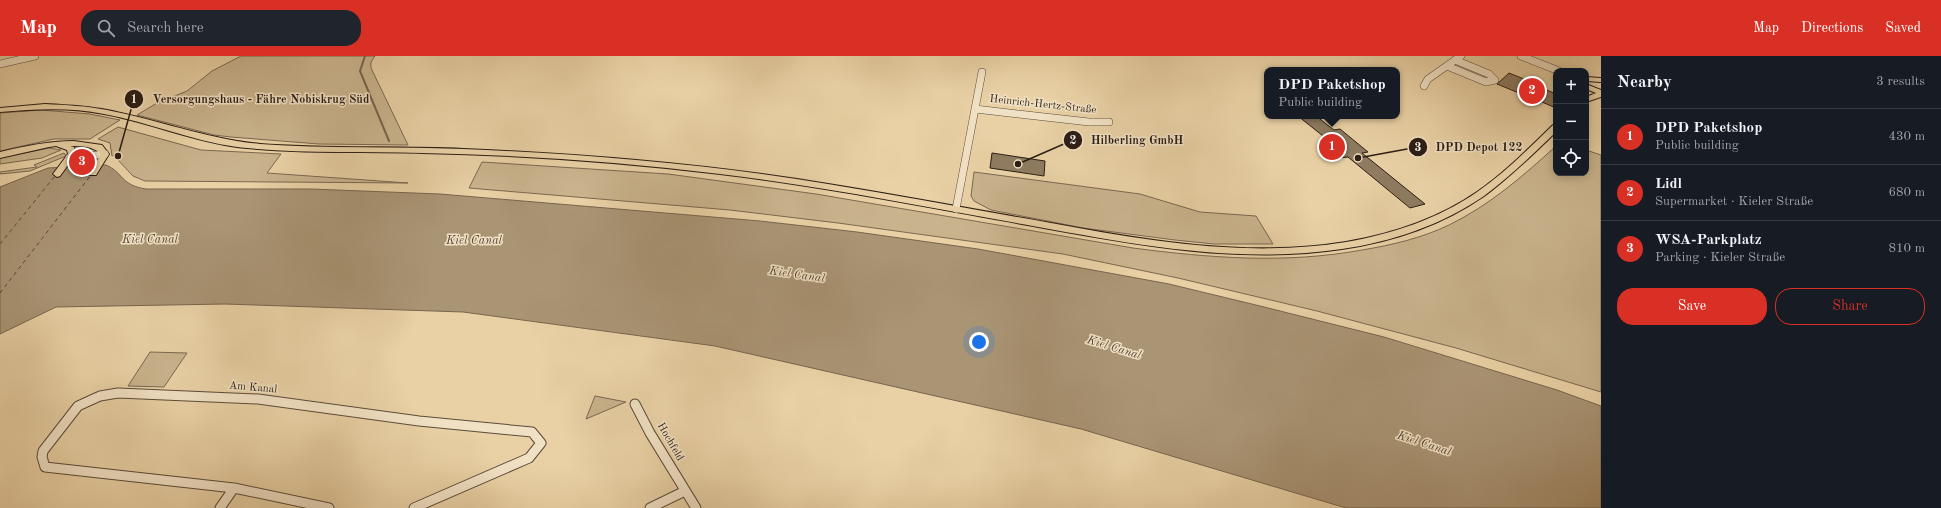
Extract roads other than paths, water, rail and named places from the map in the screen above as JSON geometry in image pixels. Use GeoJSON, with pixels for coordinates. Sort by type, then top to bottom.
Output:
{"type":"FeatureCollection","features":[{"type":"Feature","properties":{"kind":"main road"},"geometry":{"type":"LineString","coordinates":[[1589,82],[1601,80]]}},
{"type":"Feature","properties":{"kind":"main road"},"geometry":{"type":"LineString","coordinates":[[1589,84],[1601,93],[1589,99]]}},
{"type":"Feature","properties":{"kind":"main road"},"geometry":{"type":"LineString","coordinates":[[0,110],[44,106],[99,111],[120,115],[187,135],[239,144],[328,149],[470,152],[648,163],[756,176],[956,209],[1123,239],[1184,247],[1269,251],[1344,246],[1400,233],[1451,212],[1494,184],[1553,130]]}},
{"type":"Feature","properties":{"kind":"main road"},"geometry":{"type":"LineString","coordinates":[[0,155],[42,145],[75,142],[89,144],[99,147],[105,154],[93,173]]}},
{"type":"Feature","properties":{"kind":"main road"},"geometry":{"type":"LineString","coordinates":[[54,144],[71,149],[72,154],[56,174]]}},
{"type":"Feature","properties":{"kind":"street"},"geometry":{"type":"LineString","coordinates":[[0,64],[36,56]]}},
{"type":"Feature","properties":{"kind":"street"},"geometry":{"type":"LineString","coordinates":[[1424,86],[1428,79],[1461,56]]}},
{"type":"Feature","properties":{"kind":"street"},"geometry":{"type":"LineString","coordinates":[[1521,56],[1553,69]]}},
{"type":"Feature","properties":{"kind":"street"},"geometry":{"type":"LineString","coordinates":[[1447,66],[1486,82],[1495,80],[1489,74],[1455,60]]}},
{"type":"Feature","properties":{"kind":"street"},"geometry":{"type":"LineString","coordinates":[[1544,65],[1554,68]]}},
{"type":"Feature","properties":{"kind":"street","name":"Heinrich-Hertz-Straße"},"geometry":{"type":"LineString","coordinates":[[956,209],[982,72]]}},
{"type":"Feature","properties":{"kind":"street","name":"Heinrich-Hertz-Straße"},"geometry":{"type":"LineString","coordinates":[[975,109],[1089,122],[1109,122]]}},
{"type":"Feature","properties":{"kind":"street"},"geometry":{"type":"LineString","coordinates":[[70,158],[105,154]]}},
{"type":"Feature","properties":{"kind":"street","name":"Am Kanal"},"geometry":{"type":"LineString","coordinates":[[329,508],[234,488],[45,467],[42,457],[43,451],[78,406],[100,396],[118,393],[258,399],[419,421],[532,432],[541,443],[529,458],[414,508]]}},
{"type":"Feature","properties":{"kind":"street","name":"Hochfeld"},"geometry":{"type":"LineString","coordinates":[[636,404],[650,433],[696,508]]}},
{"type":"Feature","properties":{"kind":"street"},"geometry":{"type":"LineString","coordinates":[[220,508],[234,488]]}},
{"type":"Feature","properties":{"kind":"street"},"geometry":{"type":"LineString","coordinates":[[650,508],[685,491]]}},
{"type":"Feature","properties":{"kind":"water","name":"Kiel Canal"},"geometry":{"type":"Polygon","coordinates":[[[106,165],[112,168],[131,185],[146,189],[311,189],[440,194],[760,221],[857,232],[978,249],[1169,284],[1384,337],[1557,390],[1601,406],[1601,508],[1346,508],[1081,429],[715,346],[463,312],[225,304],[56,307],[0,334],[0,187],[48,168],[106,165]]]}},
{"type":"Feature","properties":{"kind":"waterway"},"geometry":{"type":"LineString","coordinates":[[365,56],[360,71],[389,141]]}},
{"type":"Feature","properties":{"kind":"place","name":"Lidl"},"geometry":{"type":"Point","coordinates":[1532,91]}},
{"type":"Feature","properties":{"kind":"place","name":"DPD Paketshop"},"geometry":{"type":"Point","coordinates":[1332,147]}},
{"type":"Feature","properties":{"kind":"place","name":"Versorgungshaus - Fähre Nobiskrug Süd"},"geometry":{"type":"Point","coordinates":[118,156]}},
{"type":"Feature","properties":{"kind":"place","name":"DPD Depot 122"},"geometry":{"type":"Point","coordinates":[1358,158]}},
{"type":"Feature","properties":{"kind":"place","name":"WSA-Parkplatz"},"geometry":{"type":"Point","coordinates":[82,162]}},
{"type":"Feature","properties":{"kind":"place","name":"Hilberling GmbH"},"geometry":{"type":"Point","coordinates":[1018,164]}}]}
